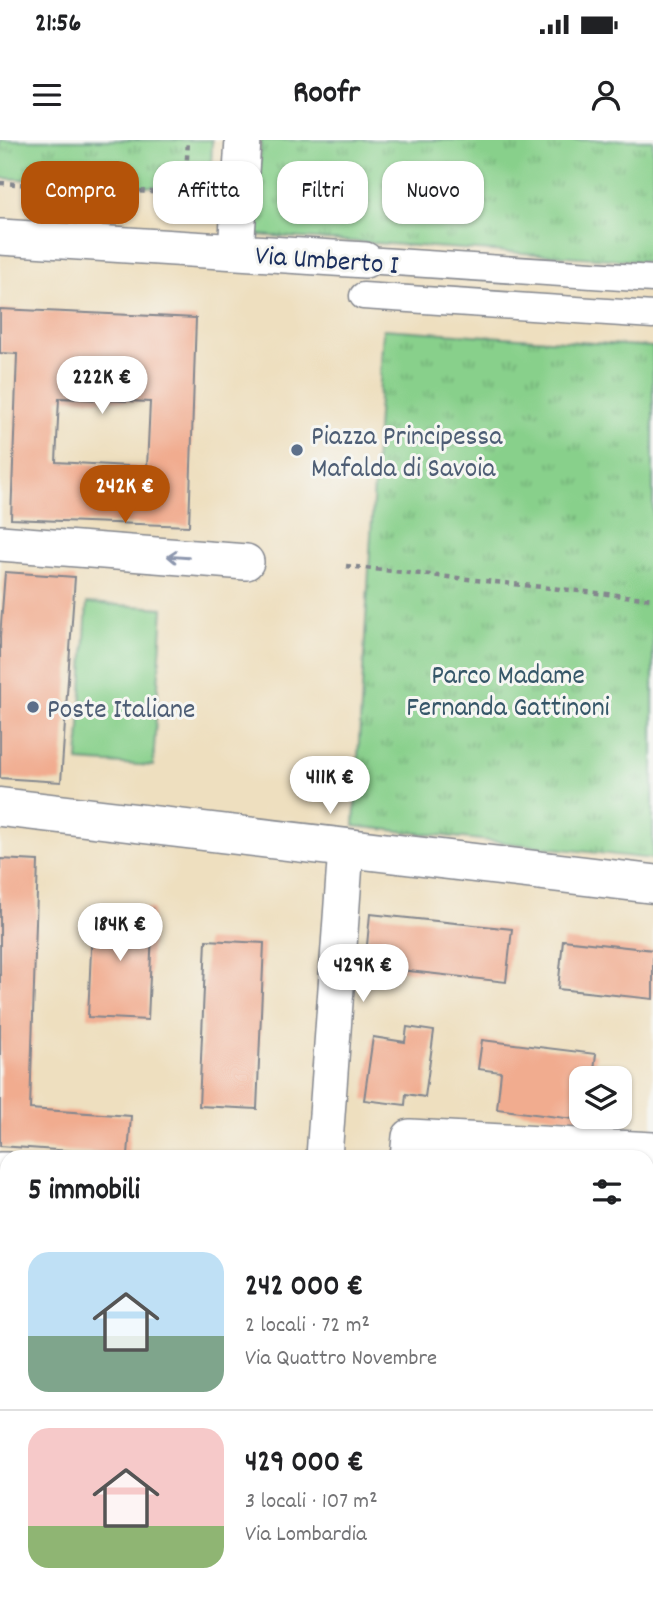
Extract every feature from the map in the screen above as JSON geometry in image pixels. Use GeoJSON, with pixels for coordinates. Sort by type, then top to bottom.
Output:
{"type":"FeatureCollection","features":[{"type":"Feature","properties":{"kind":"street"},"geometry":{"type":"LineString","coordinates":[[236,252],[243,140]]}},
{"type":"Feature","properties":{"kind":"street","name":"Via Umberto I"},"geometry":{"type":"LineString","coordinates":[[0,237],[653,279]]}},
{"type":"Feature","properties":{"kind":"street","name":"Via Umberto I"},"geometry":{"type":"LineString","coordinates":[[363,296],[653,315]]}},
{"type":"Feature","properties":{"kind":"street"},"geometry":{"type":"LineString","coordinates":[[0,543],[246,562]]}},
{"type":"Feature","properties":{"kind":"street"},"geometry":{"type":"LineString","coordinates":[[0,807],[653,884]]}},
{"type":"Feature","properties":{"kind":"street"},"geometry":{"type":"LineString","coordinates":[[324,1150],[346,848]]}},
{"type":"Feature","properties":{"kind":"street"},"geometry":{"type":"LineString","coordinates":[[409,1150],[410,1138],[653,1150]]}},
{"type":"Feature","properties":{"kind":"path"},"geometry":{"type":"LineString","coordinates":[[0,183],[184,194],[188,140]]}},
{"type":"Feature","properties":{"kind":"path"},"geometry":{"type":"LineString","coordinates":[[346,566],[653,598]]}},
{"type":"Feature","properties":{"kind":"green space"},"geometry":{"type":"Polygon","coordinates":[[[0,140],[212,140],[211,161],[153,161],[153,187],[139,186],[139,161],[21,161],[21,179],[0,178],[0,140]]]}},
{"type":"Feature","properties":{"kind":"green space"},"geometry":{"type":"Polygon","coordinates":[[[261,140],[653,140],[653,262],[256,235],[257,224],[263,224],[263,161],[260,161],[261,140]]]}},
{"type":"Feature","properties":{"kind":"green space","name":"Parco Madame Fernanda Gattinoni"},"geometry":{"type":"Polygon","coordinates":[[[383,329],[653,347],[653,859],[354,826],[383,329]]]}},
{"type":"Feature","properties":{"kind":"green space"},"geometry":{"type":"Polygon","coordinates":[[[87,603],[163,608],[153,766],[78,761],[87,603]]]}},
{"type":"Feature","properties":{"kind":"building"},"geometry":{"type":"Polygon","coordinates":[[[0,309],[196,318],[189,526],[11,519],[17,354],[0,353],[0,309]],[[59,398],[56,462],[147,467],[150,402],[59,398]]]}},
{"type":"Feature","properties":{"kind":"building","name":"Poste Italiane"},"geometry":{"type":"Polygon","coordinates":[[[5,572],[75,577],[61,782],[0,778],[0,637],[5,572]]]}},
{"type":"Feature","properties":{"kind":"building"},"geometry":{"type":"Polygon","coordinates":[[[0,859],[38,861],[30,1109],[131,1116],[128,1150],[57,1150],[0,1146],[0,859]]]}},
{"type":"Feature","properties":{"kind":"building"},"geometry":{"type":"Polygon","coordinates":[[[93,906],[153,909],[148,1020],[88,1017],[93,906]]]}},
{"type":"Feature","properties":{"kind":"building"},"geometry":{"type":"Polygon","coordinates":[[[370,914],[512,929],[506,982],[365,966],[370,914]]]}},
{"type":"Feature","properties":{"kind":"building"},"geometry":{"type":"Polygon","coordinates":[[[206,940],[264,943],[257,1109],[199,1106],[206,940]]]}},
{"type":"Feature","properties":{"kind":"building"},"geometry":{"type":"Polygon","coordinates":[[[563,940],[653,950],[653,999],[558,989],[563,940]]]}},
{"type":"Feature","properties":{"kind":"building"},"geometry":{"type":"Polygon","coordinates":[[[407,1027],[434,1031],[425,1097],[406,1094],[405,1105],[364,1100],[373,1037],[405,1042],[407,1027]]]}},
{"type":"Feature","properties":{"kind":"building"},"geometry":{"type":"Polygon","coordinates":[[[482,1040],[596,1054],[594,1066],[569,1066],[569,1118],[497,1109],[501,1072],[478,1069],[482,1040]]]}},
{"type":"Feature","properties":{"kind":"place","name":"Piazza Principessa Mafalda di Savoia"},"geometry":{"type":"Point","coordinates":[297,450]}},
{"type":"Feature","properties":{"kind":"place","name":"Poste Italiane"},"geometry":{"type":"Point","coordinates":[33,707]}}]}
